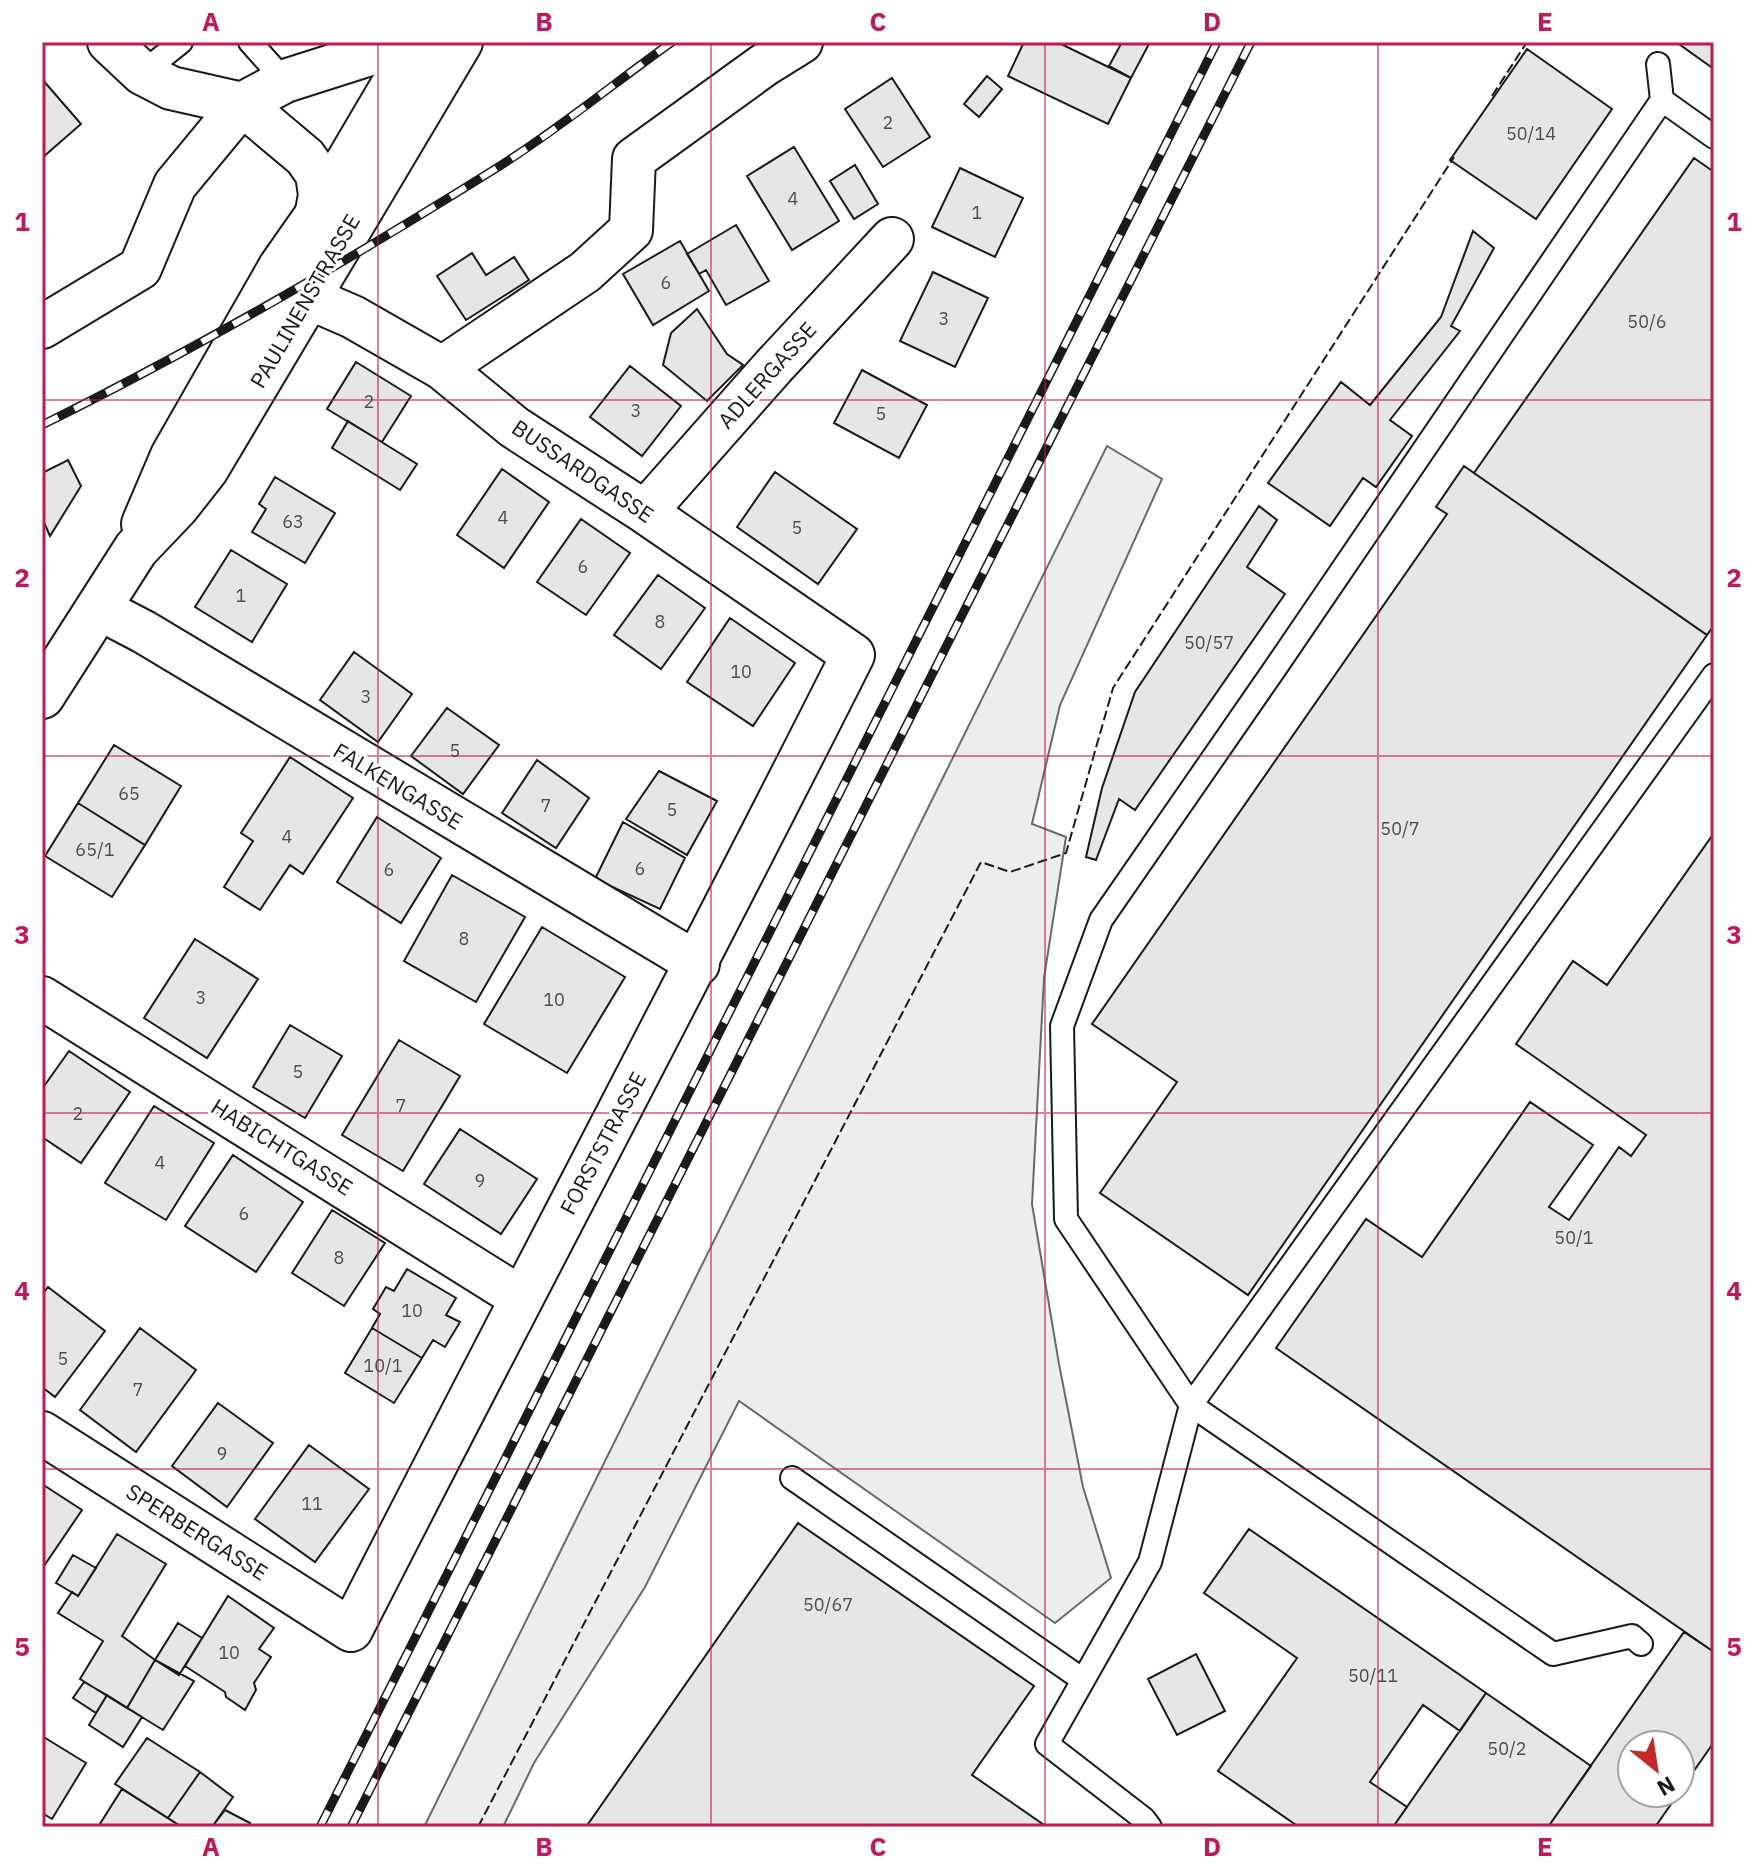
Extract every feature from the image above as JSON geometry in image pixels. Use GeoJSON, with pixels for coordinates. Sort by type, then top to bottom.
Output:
{"type":"FeatureCollection","features":[{"type":"Feature","properties":{"kind":"main road","name":"PAULINENSTRASSE"},"geometry":{"type":"LineString","coordinates":[[136,549],[154,496],[173,456],[281,267],[316,217],[419,42]]}},
{"type":"Feature","properties":{"kind":"main road","name":"PAULINENSTRASSE"},"geometry":{"type":"LineString","coordinates":[[42,696],[136,549],[177,506],[206,469],[460,42]]}},
{"type":"Feature","properties":{"kind":"street"},"geometry":{"type":"LineString","coordinates":[[109,42],[142,73],[171,88],[242,104],[305,157],[317,174],[320,195],[316,217]]}},
{"type":"Feature","properties":{"kind":"street"},"geometry":{"type":"LineString","coordinates":[[42,327],[140,268],[175,185],[242,104],[285,81],[373,53],[395,42]]}},
{"type":"Feature","properties":{"kind":"street"},"geometry":{"type":"LineString","coordinates":[[442,368],[585,272],[631,230],[634,159],[801,42]]}},
{"type":"Feature","properties":{"kind":"street","name":"ADLERGASSE"},"geometry":{"type":"LineString","coordinates":[[645,512],[892,239]]}},
{"type":"Feature","properties":{"kind":"street","name":"BUSSARDGASSE"},"geometry":{"type":"LineString","coordinates":[[307,297],[353,317],[442,368],[514,427],[645,512],[853,655]]}},
{"type":"Feature","properties":{"kind":"street","name":"FALKENGASSE"},"geometry":{"type":"LineString","coordinates":[[98,608],[144,632],[698,964]]}},
{"type":"Feature","properties":{"kind":"street","name":"FORSTSTRASSE"},"geometry":{"type":"LineString","coordinates":[[351,1630],[521,1298],[698,964],[853,655]]}},
{"type":"Feature","properties":{"kind":"street","name":"HABICHTGASSE"},"geometry":{"type":"LineString","coordinates":[[42,998],[521,1298]]}},
{"type":"Feature","properties":{"kind":"street","name":"SPERBERGASSE"},"geometry":{"type":"LineString","coordinates":[[42,1433],[351,1630]]}},
{"type":"Feature","properties":{"kind":"lane"},"geometry":{"type":"LineString","coordinates":[[142,73],[181,42]]}},
{"type":"Feature","properties":{"kind":"lane"},"geometry":{"type":"LineString","coordinates":[[250,42],[285,81]]}},
{"type":"Feature","properties":{"kind":"lane"},"geometry":{"type":"LineString","coordinates":[[1641,1644],[1632,1636],[1553,1654],[1191,1405],[1066,1219],[1062,1026],[1101,920],[1662,100],[1658,64]]}},
{"type":"Feature","properties":{"kind":"lane"},"geometry":{"type":"LineString","coordinates":[[1662,100],[1714,137]]}},
{"type":"Feature","properties":{"kind":"lane"},"geometry":{"type":"LineString","coordinates":[[1150,1827],[1144,1819],[1047,1744],[1150,1562],[1191,1405],[1714,675]]}},
{"type":"Feature","properties":{"kind":"lane"},"geometry":{"type":"LineString","coordinates":[[792,1478],[1083,1680]]}},
{"type":"Feature","properties":{"kind":"shaded area"},"geometry":{"type":"Polygon","coordinates":[[[1107,446],[1162,479],[1060,705],[1032,824],[1066,837],[1044,978],[1032,1204],[1083,1487],[1111,1578],[1055,1623],[739,1401],[645,1587],[534,1763],[503,1827],[424,1827],[1107,446]]]}},
{"type":"Feature","properties":{"kind":"building"},"geometry":{"type":"Polygon","coordinates":[[[1024,42],[1057,42],[1131,78],[1108,124],[1008,76],[1024,42]]]}},
{"type":"Feature","properties":{"kind":"building"},"geometry":{"type":"Polygon","coordinates":[[[1122,42],[1150,42],[1131,78],[1109,66],[1122,42]]]}},
{"type":"Feature","properties":{"kind":"building"},"geometry":{"type":"Polygon","coordinates":[[[1676,42],[1714,42],[1714,69],[1676,42]]]}},
{"type":"Feature","properties":{"kind":"building"},"geometry":{"type":"Polygon","coordinates":[[[1527,49],[1612,109],[1536,219],[1450,160],[1527,49]]]}},
{"type":"Feature","properties":{"kind":"building"},"geometry":{"type":"Polygon","coordinates":[[[987,76],[1002,89],[979,117],[964,104],[987,76]]]}},
{"type":"Feature","properties":{"kind":"building"},"geometry":{"type":"Polygon","coordinates":[[[892,78],[930,137],[883,167],[845,109],[892,78]]]}},
{"type":"Feature","properties":{"kind":"building"},"geometry":{"type":"Polygon","coordinates":[[[42,79],[81,124],[42,158],[42,79]]]}},
{"type":"Feature","properties":{"kind":"building"},"geometry":{"type":"Polygon","coordinates":[[[794,147],[839,221],[792,250],[747,176],[794,147]]]}},
{"type":"Feature","properties":{"kind":"building"},"geometry":{"type":"Polygon","coordinates":[[[1694,158],[1714,172],[1714,625],[1707,635],[1474,473],[1694,158]]]}},
{"type":"Feature","properties":{"kind":"building"},"geometry":{"type":"Polygon","coordinates":[[[855,165],[878,204],[854,219],[830,181],[855,165]]]}},
{"type":"Feature","properties":{"kind":"building"},"geometry":{"type":"Polygon","coordinates":[[[960,168],[1023,198],[995,257],[932,227],[960,168]]]}},
{"type":"Feature","properties":{"kind":"building"},"geometry":{"type":"Polygon","coordinates":[[[736,225],[769,281],[726,305],[706,270],[699,274],[687,254],[736,225]]]}},
{"type":"Feature","properties":{"kind":"building"},"geometry":{"type":"Polygon","coordinates":[[[1473,231],[1494,248],[1451,326],[1460,331],[1390,420],[1412,436],[1376,487],[1363,478],[1330,526],[1268,483],[1341,382],[1370,405],[1441,317],[1473,231]]]}},
{"type":"Feature","properties":{"kind":"building"},"geometry":{"type":"Polygon","coordinates":[[[680,241],[709,291],[653,325],[623,274],[680,241]]]}},
{"type":"Feature","properties":{"kind":"building"},"geometry":{"type":"Polygon","coordinates":[[[472,253],[486,275],[514,257],[529,280],[466,320],[437,276],[472,253]]]}},
{"type":"Feature","properties":{"kind":"building"},"geometry":{"type":"Polygon","coordinates":[[[933,272],[988,298],[955,367],[900,341],[933,272]]]}},
{"type":"Feature","properties":{"kind":"building"},"geometry":{"type":"Polygon","coordinates":[[[697,309],[727,354],[743,365],[707,401],[663,365],[671,333],[697,309]]]}},
{"type":"Feature","properties":{"kind":"building"},"geometry":{"type":"Polygon","coordinates":[[[356,362],[411,396],[382,442],[327,409],[356,362]]]}},
{"type":"Feature","properties":{"kind":"building"},"geometry":{"type":"Polygon","coordinates":[[[630,366],[681,406],[642,456],[590,417],[630,366]]]}},
{"type":"Feature","properties":{"kind":"building"},"geometry":{"type":"Polygon","coordinates":[[[862,370],[927,405],[899,458],[834,423],[862,370]]]}},
{"type":"Feature","properties":{"kind":"building"},"geometry":{"type":"Polygon","coordinates":[[[348,421],[417,464],[400,490],[332,448],[348,421]]]}},
{"type":"Feature","properties":{"kind":"building"},"geometry":{"type":"Polygon","coordinates":[[[68,460],[81,486],[50,536],[42,518],[42,473],[68,460]]]}},
{"type":"Feature","properties":{"kind":"building"},"geometry":{"type":"Polygon","coordinates":[[[1464,466],[1707,635],[1248,1295],[1100,1193],[1177,1082],[1092,1024],[1447,514],[1436,507],[1464,466]]]}},
{"type":"Feature","properties":{"kind":"building"},"geometry":{"type":"Polygon","coordinates":[[[502,469],[549,502],[504,568],[457,535],[502,469]]]}},
{"type":"Feature","properties":{"kind":"building"},"geometry":{"type":"Polygon","coordinates":[[[775,472],[857,529],[818,584],[737,527],[775,472]]]}},
{"type":"Feature","properties":{"kind":"building"},"geometry":{"type":"Polygon","coordinates":[[[275,477],[335,513],[305,563],[252,532],[266,509],[259,504],[275,477]]]}},
{"type":"Feature","properties":{"kind":"building"},"geometry":{"type":"Polygon","coordinates":[[[1259,506],[1277,520],[1247,567],[1285,594],[1135,810],[1119,799],[1096,860],[1086,857],[1102,788],[1135,692],[1259,506]]]}},
{"type":"Feature","properties":{"kind":"building"},"geometry":{"type":"Polygon","coordinates":[[[581,519],[630,553],[586,615],[537,582],[581,519]]]}},
{"type":"Feature","properties":{"kind":"building"},"geometry":{"type":"Polygon","coordinates":[[[231,550],[287,584],[252,642],[195,607],[231,550]]]}},
{"type":"Feature","properties":{"kind":"building"},"geometry":{"type":"Polygon","coordinates":[[[658,575],[705,608],[661,669],[614,635],[658,575]]]}},
{"type":"Feature","properties":{"kind":"building"},"geometry":{"type":"Polygon","coordinates":[[[730,618],[795,663],[753,726],[687,682],[730,618]]]}},
{"type":"Feature","properties":{"kind":"building"},"geometry":{"type":"Polygon","coordinates":[[[354,652],[412,694],[378,742],[320,700],[354,652]]]}},
{"type":"Feature","properties":{"kind":"building"},"geometry":{"type":"Polygon","coordinates":[[[447,708],[499,745],[463,794],[411,756],[447,708]]]}},
{"type":"Feature","properties":{"kind":"building"},"geometry":{"type":"Polygon","coordinates":[[[114,745],[181,786],[145,845],[78,803],[114,745]]]}},
{"type":"Feature","properties":{"kind":"building"},"geometry":{"type":"Polygon","coordinates":[[[290,757],[353,798],[303,874],[290,865],[260,910],[224,887],[253,841],[241,833],[290,757]]]}},
{"type":"Feature","properties":{"kind":"building"},"geometry":{"type":"Polygon","coordinates":[[[537,760],[589,798],[556,848],[502,813],[537,760]]]}},
{"type":"Feature","properties":{"kind":"building"},"geometry":{"type":"Polygon","coordinates":[[[659,771],[717,801],[687,855],[626,819],[659,771]]]}},
{"type":"Feature","properties":{"kind":"building"},"geometry":{"type":"Polygon","coordinates":[[[78,803],[145,845],[112,897],[45,856],[78,803]]]}},
{"type":"Feature","properties":{"kind":"building"},"geometry":{"type":"Polygon","coordinates":[[[377,817],[441,858],[401,923],[337,882],[377,817]]]}},
{"type":"Feature","properties":{"kind":"building"},"geometry":{"type":"Polygon","coordinates":[[[623,822],[685,858],[660,909],[595,879],[623,822]]]}},
{"type":"Feature","properties":{"kind":"building"},"geometry":{"type":"Polygon","coordinates":[[[1714,833],[1714,1652],[1276,1348],[1366,1219],[1422,1257],[1530,1102],[1593,1145],[1549,1207],[1569,1220],[1619,1147],[1631,1156],[1646,1135],[1516,1044],[1573,961],[1607,985],[1714,833]]]}},
{"type":"Feature","properties":{"kind":"building"},"geometry":{"type":"Polygon","coordinates":[[[452,875],[525,917],[476,1002],[404,961],[452,875]]]}},
{"type":"Feature","properties":{"kind":"building"},"geometry":{"type":"Polygon","coordinates":[[[542,927],[625,977],[567,1073],[484,1024],[542,927]]]}},
{"type":"Feature","properties":{"kind":"building"},"geometry":{"type":"Polygon","coordinates":[[[195,939],[258,979],[207,1058],[144,1018],[195,939]]]}},
{"type":"Feature","properties":{"kind":"building"},"geometry":{"type":"Polygon","coordinates":[[[290,1025],[342,1056],[305,1118],[253,1087],[290,1025]]]}},
{"type":"Feature","properties":{"kind":"building"},"geometry":{"type":"Polygon","coordinates":[[[399,1040],[460,1076],[403,1171],[342,1135],[399,1040]]]}},
{"type":"Feature","properties":{"kind":"building"},"geometry":{"type":"Polygon","coordinates":[[[69,1051],[130,1092],[81,1163],[42,1137],[42,1089],[69,1051]]]}},
{"type":"Feature","properties":{"kind":"building"},"geometry":{"type":"Polygon","coordinates":[[[154,1106],[214,1143],[166,1220],[105,1183],[154,1106]]]}},
{"type":"Feature","properties":{"kind":"building"},"geometry":{"type":"Polygon","coordinates":[[[460,1129],[537,1179],[501,1234],[424,1184],[460,1129]]]}},
{"type":"Feature","properties":{"kind":"building"},"geometry":{"type":"Polygon","coordinates":[[[233,1155],[303,1202],[256,1272],[185,1226],[233,1155]]]}},
{"type":"Feature","properties":{"kind":"building"},"geometry":{"type":"Polygon","coordinates":[[[332,1210],[385,1243],[344,1306],[292,1273],[332,1210]]]}},
{"type":"Feature","properties":{"kind":"building"},"geometry":{"type":"Polygon","coordinates":[[[407,1269],[456,1298],[446,1315],[460,1322],[445,1347],[433,1340],[422,1358],[372,1328],[380,1314],[373,1309],[386,1287],[394,1291],[407,1269]]]}},
{"type":"Feature","properties":{"kind":"building"},"geometry":{"type":"Polygon","coordinates":[[[48,1287],[105,1331],[55,1397],[42,1387],[42,1295],[48,1287]]]}},
{"type":"Feature","properties":{"kind":"building"},"geometry":{"type":"Polygon","coordinates":[[[140,1328],[196,1370],[136,1452],[80,1410],[140,1328]]]}},
{"type":"Feature","properties":{"kind":"building"},"geometry":{"type":"Polygon","coordinates":[[[372,1328],[422,1358],[394,1403],[345,1373],[372,1328]]]}},
{"type":"Feature","properties":{"kind":"building"},"geometry":{"type":"Polygon","coordinates":[[[218,1403],[273,1443],[227,1507],[172,1466],[218,1403]]]}},
{"type":"Feature","properties":{"kind":"building"},"geometry":{"type":"Polygon","coordinates":[[[309,1445],[369,1489],[315,1562],[255,1519],[309,1445]]]}},
{"type":"Feature","properties":{"kind":"building"},"geometry":{"type":"Polygon","coordinates":[[[42,1484],[82,1510],[44,1566],[42,1564],[42,1484]]]}},
{"type":"Feature","properties":{"kind":"building"},"geometry":{"type":"Polygon","coordinates":[[[798,1523],[1034,1686],[972,1775],[1047,1827],[586,1827],[798,1523]]]}},
{"type":"Feature","properties":{"kind":"building"},"geometry":{"type":"Polygon","coordinates":[[[1249,1529],[1486,1693],[1460,1731],[1423,1705],[1370,1782],[1407,1807],[1393,1827],[1299,1827],[1218,1771],[1297,1658],[1204,1593],[1249,1529]]]}},
{"type":"Feature","properties":{"kind":"building"},"geometry":{"type":"Polygon","coordinates":[[[117,1534],[166,1564],[122,1636],[155,1660],[127,1708],[80,1679],[103,1641],[58,1613],[72,1592],[78,1596],[117,1534]]]}},
{"type":"Feature","properties":{"kind":"building"},"geometry":{"type":"Polygon","coordinates":[[[73,1555],[96,1568],[78,1596],[56,1583],[73,1555]]]}},
{"type":"Feature","properties":{"kind":"building"},"geometry":{"type":"Polygon","coordinates":[[[228,1596],[274,1628],[259,1649],[271,1657],[254,1683],[256,1690],[245,1710],[226,1697],[225,1692],[185,1666],[228,1596]]]}},
{"type":"Feature","properties":{"kind":"building"},"geometry":{"type":"Polygon","coordinates":[[[178,1623],[202,1638],[179,1675],[155,1660],[178,1623]]]}},
{"type":"Feature","properties":{"kind":"building"},"geometry":{"type":"Polygon","coordinates":[[[1684,1632],[1714,1652],[1714,1742],[1696,1768],[1696,1729],[1616,1729],[1684,1632]]]}},
{"type":"Feature","properties":{"kind":"building"},"geometry":{"type":"Polygon","coordinates":[[[1196,1654],[1225,1711],[1177,1735],[1148,1679],[1196,1654]]]}},
{"type":"Feature","properties":{"kind":"building"},"geometry":{"type":"Polygon","coordinates":[[[155,1660],[194,1681],[163,1730],[127,1708],[155,1660]]]}},
{"type":"Feature","properties":{"kind":"building"},"geometry":{"type":"Polygon","coordinates":[[[84,1682],[107,1695],[96,1713],[73,1698],[84,1682]]]}},
{"type":"Feature","properties":{"kind":"building"},"geometry":{"type":"Polygon","coordinates":[[[1486,1693],[1591,1766],[1548,1827],[1393,1827],[1486,1693]]]}},
{"type":"Feature","properties":{"kind":"building"},"geometry":{"type":"Polygon","coordinates":[[[107,1695],[142,1717],[123,1747],[89,1725],[107,1695]]]}},
{"type":"Feature","properties":{"kind":"building"},"geometry":{"type":"Polygon","coordinates":[[[1616,1730],[1616,1809],[1668,1809],[1655,1827],[1548,1827],[1616,1730]]]}},
{"type":"Feature","properties":{"kind":"building"},"geometry":{"type":"Polygon","coordinates":[[[42,1736],[86,1763],[52,1819],[42,1813],[42,1736]]]}},
{"type":"Feature","properties":{"kind":"building"},"geometry":{"type":"Polygon","coordinates":[[[147,1738],[200,1772],[168,1818],[115,1784],[147,1738]]]}},
{"type":"Feature","properties":{"kind":"building"},"geometry":{"type":"Polygon","coordinates":[[[200,1772],[233,1797],[212,1827],[182,1827],[168,1818],[200,1772]]]}},
{"type":"Feature","properties":{"kind":"building"},"geometry":{"type":"Polygon","coordinates":[[[122,1789],[180,1826],[180,1827],[98,1827],[122,1789]]]}},
{"type":"Feature","properties":{"kind":"building"},"geometry":{"type":"Polygon","coordinates":[[[225,1810],[250,1823],[248,1827],[212,1827],[225,1810]]]}},
{"type":"Feature","properties":{"kind":"railway"},"geometry":{"type":"LineString","coordinates":[[42,425],[215,334],[440,203],[540,139],[672,42]]}},
{"type":"Feature","properties":{"kind":"railway"},"geometry":{"type":"LineString","coordinates":[[320,1827],[1217,42]]}},
{"type":"Feature","properties":{"kind":"railway"},"geometry":{"type":"LineString","coordinates":[[351,1827],[1251,42]]}},
{"type":"Feature","properties":{"kind":"fence"},"geometry":{"type":"LineString","coordinates":[[1492,96],[1527,42]]}},
{"type":"Feature","properties":{"kind":"fence"},"geometry":{"type":"LineString","coordinates":[[478,1827],[981,862],[1010,872],[1066,853],[1113,688],[1454,157]]}}]}
